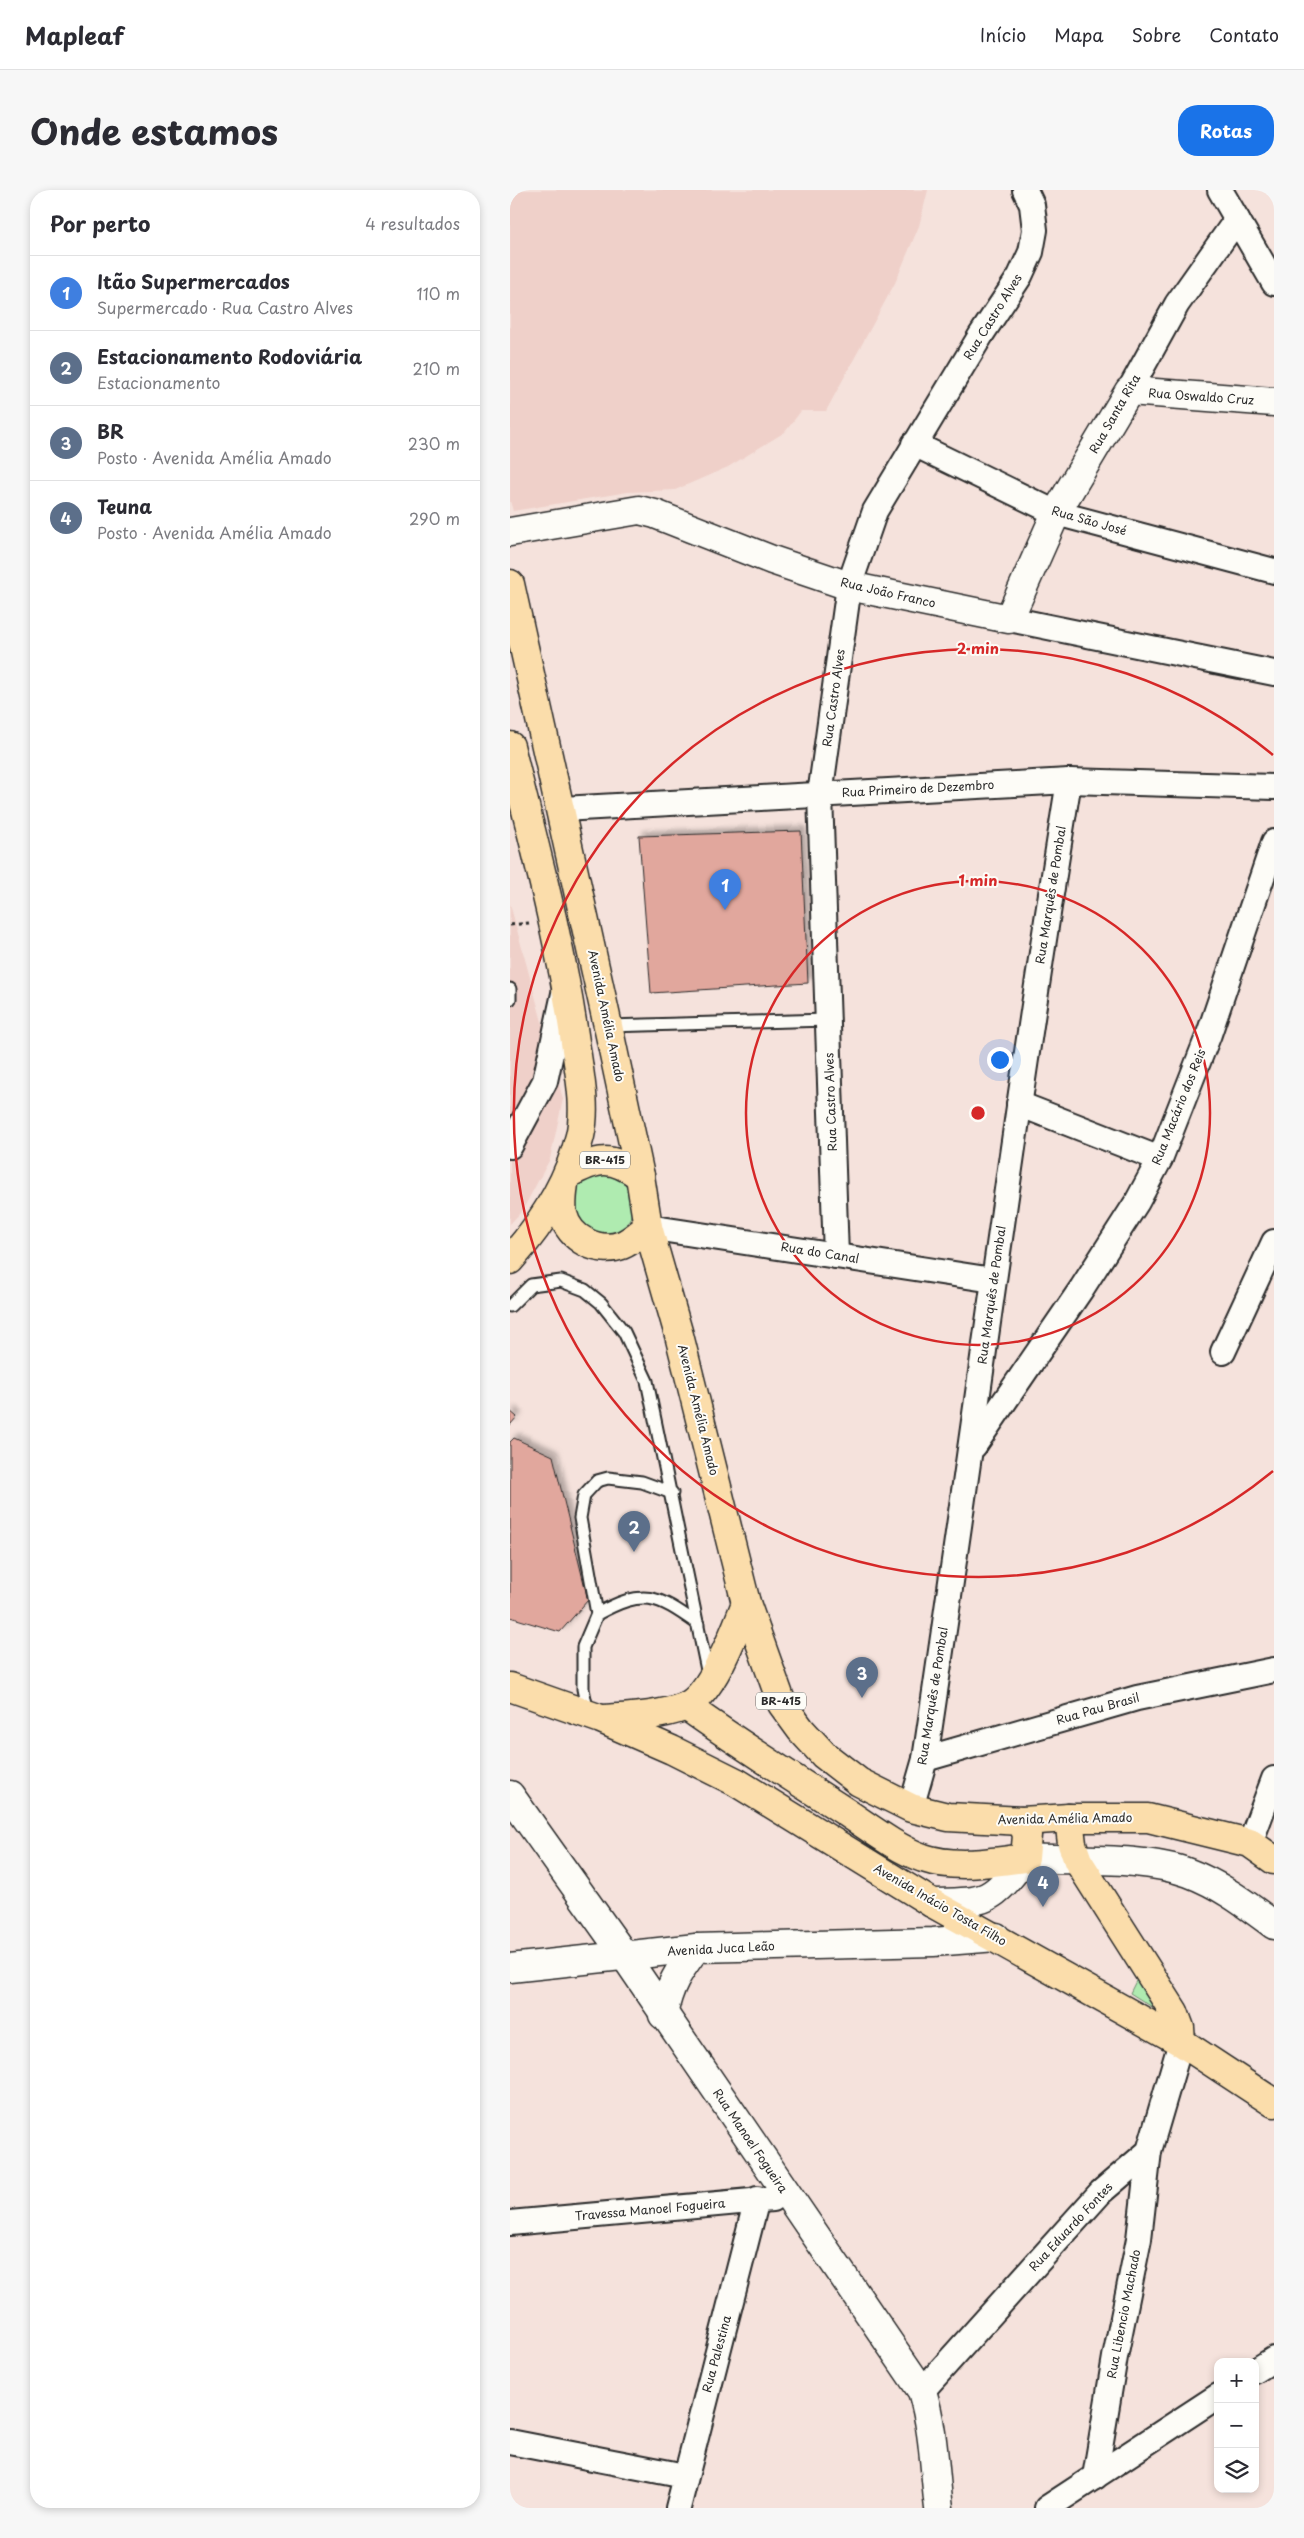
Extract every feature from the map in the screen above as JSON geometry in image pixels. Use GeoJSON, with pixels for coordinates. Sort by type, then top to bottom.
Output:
{"type":"FeatureCollection","features":[{"type":"Feature","properties":{"kind":"main road","name":"Rua Oswaldo Cruz"},"geometry":{"type":"LineString","coordinates":[[1129,391],[1274,402]]}},
{"type":"Feature","properties":{"kind":"main road","name":"Rua Santa Rita"},"geometry":{"type":"LineString","coordinates":[[1009,619],[1056,513],[1129,391]]}},
{"type":"Feature","properties":{"kind":"main road","name":"Rua João Franco"},"geometry":{"type":"LineString","coordinates":[[510,532],[639,510],[655,514],[772,560],[849,586],[1009,619]]}},
{"type":"Feature","properties":{"kind":"main road","name":"Avenida Amélia Amado"},"geometry":{"type":"LineString","coordinates":[[510,584],[562,809],[640,1176],[648,1227],[679,1335],[746,1603],[782,1704],[801,1730],[824,1754],[859,1782],[911,1808],[948,1817],[1022,1821],[1069,1818],[1148,1818],[1250,1844],[1274,1860]]}},
{"type":"Feature","properties":{"kind":"main road"},"geometry":{"type":"LineString","coordinates":[[510,746],[516,789],[567,982],[583,1097],[580,1134],[566,1179],[563,1214],[569,1228],[579,1239],[592,1246],[607,1248],[622,1245],[648,1227]]}},
{"type":"Feature","properties":{"kind":"main road","name":"BR-415"},"geometry":{"type":"LineString","coordinates":[[566,1179],[599,1160],[612,1160],[626,1166],[640,1176]]}},
{"type":"Feature","properties":{"kind":"main road"},"geometry":{"type":"LineString","coordinates":[[510,1260],[535,1232],[566,1179]]}},
{"type":"Feature","properties":{"kind":"main road"},"geometry":{"type":"LineString","coordinates":[[594,1716],[648,1715],[686,1706],[710,1683],[732,1639],[746,1603]]}},
{"type":"Feature","properties":{"kind":"main road","name":"Avenida Inácio Tosta Filho"},"geometry":{"type":"LineString","coordinates":[[512,1693],[594,1716],[672,1750],[736,1782],[932,1903],[996,1937],[1181,2042],[1274,2103]]}},
{"type":"Feature","properties":{"kind":"main road"},"geometry":{"type":"LineString","coordinates":[[686,1706],[733,1740],[892,1841],[923,1858],[948,1863],[974,1864],[1025,1858],[1144,1863],[1188,1873],[1228,1892],[1274,1925]]}},
{"type":"Feature","properties":{"kind":"main road","name":"Rua Manoel Fogueira"},"geometry":{"type":"LineString","coordinates":[[510,1795],[624,1955],[663,2015],[922,2392],[934,2440],[933,2463],[939,2508]]}},
{"type":"Feature","properties":{"kind":"main road"},"geometry":{"type":"LineString","coordinates":[[1069,1818],[1072,1844],[1078,1861],[1174,2012],[1180,2028],[1181,2042]]}},
{"type":"Feature","properties":{"kind":"main road"},"geometry":{"type":"LineString","coordinates":[[932,1903],[972,1902],[987,1898],[1002,1888],[1025,1858],[1027,1834],[1022,1821]]}},
{"type":"Feature","properties":{"kind":"main road"},"geometry":{"type":"LineString","coordinates":[[932,1903],[943,1916],[946,1927],[933,1942]]}},
{"type":"Feature","properties":{"kind":"main road","name":"Avenida Juca Leão"},"geometry":{"type":"LineString","coordinates":[[510,1968],[696,1948],[933,1942],[996,1937]]}},
{"type":"Feature","properties":{"kind":"main road"},"geometry":{"type":"LineString","coordinates":[[663,2015],[667,1994],[676,1974],[696,1948]]}},
{"type":"Feature","properties":{"kind":"street","name":"Rua Castro Alves"},"geometry":{"type":"LineString","coordinates":[[836,1256],[820,795],[849,586],[874,511],[981,335],[1020,276],[1031,252],[1035,230],[1032,205],[1025,190]]}},
{"type":"Feature","properties":{"kind":"street"},"geometry":{"type":"LineString","coordinates":[[1220,190],[1274,283]]}},
{"type":"Feature","properties":{"kind":"street","name":"Rua Santa Rita"},"geometry":{"type":"LineString","coordinates":[[1129,391],[1177,304],[1237,219]]}},
{"type":"Feature","properties":{"kind":"street","name":"Rua São José"},"geometry":{"type":"LineString","coordinates":[[914,444],[1056,513],[1274,571]]}},
{"type":"Feature","properties":{"kind":"street","name":"Rua João Franco"},"geometry":{"type":"LineString","coordinates":[[1009,619],[1274,673]]}},
{"type":"Feature","properties":{"kind":"street","name":"Rua Primeiro de Dezembro"},"geometry":{"type":"LineString","coordinates":[[562,809],[1069,781],[1274,787]]}},
{"type":"Feature","properties":{"kind":"street","name":"Rua Marquês de Pombal"},"geometry":{"type":"LineString","coordinates":[[911,1808],[924,1759],[972,1450],[993,1280],[1069,781]]}},
{"type":"Feature","properties":{"kind":"street","name":"Rua Macário dos Reis"},"geometry":{"type":"LineString","coordinates":[[972,1450],[1082,1288],[1136,1202],[1160,1159],[1209,1034],[1274,842]]}},
{"type":"Feature","properties":{"kind":"street"},"geometry":{"type":"LineString","coordinates":[[510,1146],[545,1081],[567,982]]}},
{"type":"Feature","properties":{"kind":"street"},"geometry":{"type":"LineString","coordinates":[[1019,1104],[1160,1159]]}},
{"type":"Feature","properties":{"kind":"street","name":"Rua do Canal"},"geometry":{"type":"LineString","coordinates":[[648,1227],[993,1280]]}},
{"type":"Feature","properties":{"kind":"street"},"geometry":{"type":"LineString","coordinates":[[1223,1352],[1274,1242]]}},
{"type":"Feature","properties":{"kind":"street","name":"Rua Pau Brasil"},"geometry":{"type":"LineString","coordinates":[[924,1759],[1137,1698],[1274,1670]]}},
{"type":"Feature","properties":{"kind":"street"},"geometry":{"type":"LineString","coordinates":[[1250,1844],[1274,1779]]}},
{"type":"Feature","properties":{"kind":"street"},"geometry":{"type":"LineString","coordinates":[[1148,2150],[1181,2042]]}},
{"type":"Feature","properties":{"kind":"street","name":"Rua Eduardo Fontes"},"geometry":{"type":"LineString","coordinates":[[922,2392],[1101,2192],[1148,2150]]}},
{"type":"Feature","properties":{"kind":"street","name":"Rua Libencio Machado"},"geometry":{"type":"LineString","coordinates":[[1095,2477],[1115,2358],[1139,2238],[1148,2150]]}},
{"type":"Feature","properties":{"kind":"street","name":"Travessa Manoel Fogueira"},"geometry":{"type":"LineString","coordinates":[[510,2223],[757,2199],[789,2198]]}},
{"type":"Feature","properties":{"kind":"street","name":"Rua Palestina"},"geometry":{"type":"LineString","coordinates":[[678,2508],[757,2199]]}},
{"type":"Feature","properties":{"kind":"street"},"geometry":{"type":"LineString","coordinates":[[1259,2369],[1274,2359]]}},
{"type":"Feature","properties":{"kind":"street"},"geometry":{"type":"LineString","coordinates":[[1047,2508],[1214,2399]]}},
{"type":"Feature","properties":{"kind":"street"},"geometry":{"type":"LineString","coordinates":[[510,2442],[685,2476]]}},
{"type":"Feature","properties":{"kind":"lane"},"geometry":{"type":"LineString","coordinates":[[510,989],[510,999]]}},
{"type":"Feature","properties":{"kind":"lane"},"geometry":{"type":"LineString","coordinates":[[608,1026],[828,1020]]}},
{"type":"Feature","properties":{"kind":"lane"},"geometry":{"type":"LineString","coordinates":[[510,1306],[531,1285],[561,1281],[586,1290],[601,1304],[624,1332],[648,1381],[710,1683]]}},
{"type":"Feature","properties":{"kind":"lane"},"geometry":{"type":"LineString","coordinates":[[594,1716],[583,1689],[584,1647],[597,1614],[580,1518],[584,1495],[597,1481],[608,1478],[642,1482],[672,1493]]}},
{"type":"Feature","properties":{"kind":"lane"},"geometry":{"type":"LineString","coordinates":[[597,1614],[630,1599],[648,1597],[667,1602],[698,1624]]}},
{"type":"Feature","properties":{"kind":"shaded area"},"geometry":{"type":"Polygon","coordinates":[[[510,190],[928,190],[919,226],[895,283],[826,411],[801,411],[785,432],[728,467],[675,490],[628,492],[513,511],[510,501],[510,190]]]}},
{"type":"Feature","properties":{"kind":"shaded area"},"geometry":{"type":"Polygon","coordinates":[[[510,904],[563,1099],[550,1159],[522,1211],[510,1224],[510,904]]]}},
{"type":"Feature","properties":{"kind":"green space"},"geometry":{"type":"Polygon","coordinates":[[[602,1172],[617,1178],[625,1184],[630,1193],[634,1208],[626,1225],[616,1233],[609,1235],[584,1232],[571,1195],[582,1178],[602,1172]]]}},
{"type":"Feature","properties":{"kind":"green space"},"geometry":{"type":"Polygon","coordinates":[[[1140,1973],[1173,2020],[1130,1993],[1140,1973]]]}},
{"type":"Feature","properties":{"kind":"building"},"geometry":{"type":"Polygon","coordinates":[[[801,831],[808,983],[651,993],[639,836],[801,831]]]}},
{"type":"Feature","properties":{"kind":"building"},"geometry":{"type":"Polygon","coordinates":[[[510,1411],[517,1417],[510,1425],[510,1411]]]}},
{"type":"Feature","properties":{"kind":"building"},"geometry":{"type":"Polygon","coordinates":[[[514,1438],[553,1456],[588,1600],[560,1632],[510,1617],[510,1442],[514,1438]]]}},
{"type":"Feature","properties":{"kind":"place","name":"Itão Supermercados"},"geometry":{"type":"Point","coordinates":[725,910]}},
{"type":"Feature","properties":{"kind":"place","name":"Estacionamento Rodoviária"},"geometry":{"type":"Point","coordinates":[634,1552]}},
{"type":"Feature","properties":{"kind":"place","name":"BR"},"geometry":{"type":"Point","coordinates":[862,1698]}},
{"type":"Feature","properties":{"kind":"place","name":"Teuna"},"geometry":{"type":"Point","coordinates":[1043,1907]}}]}
